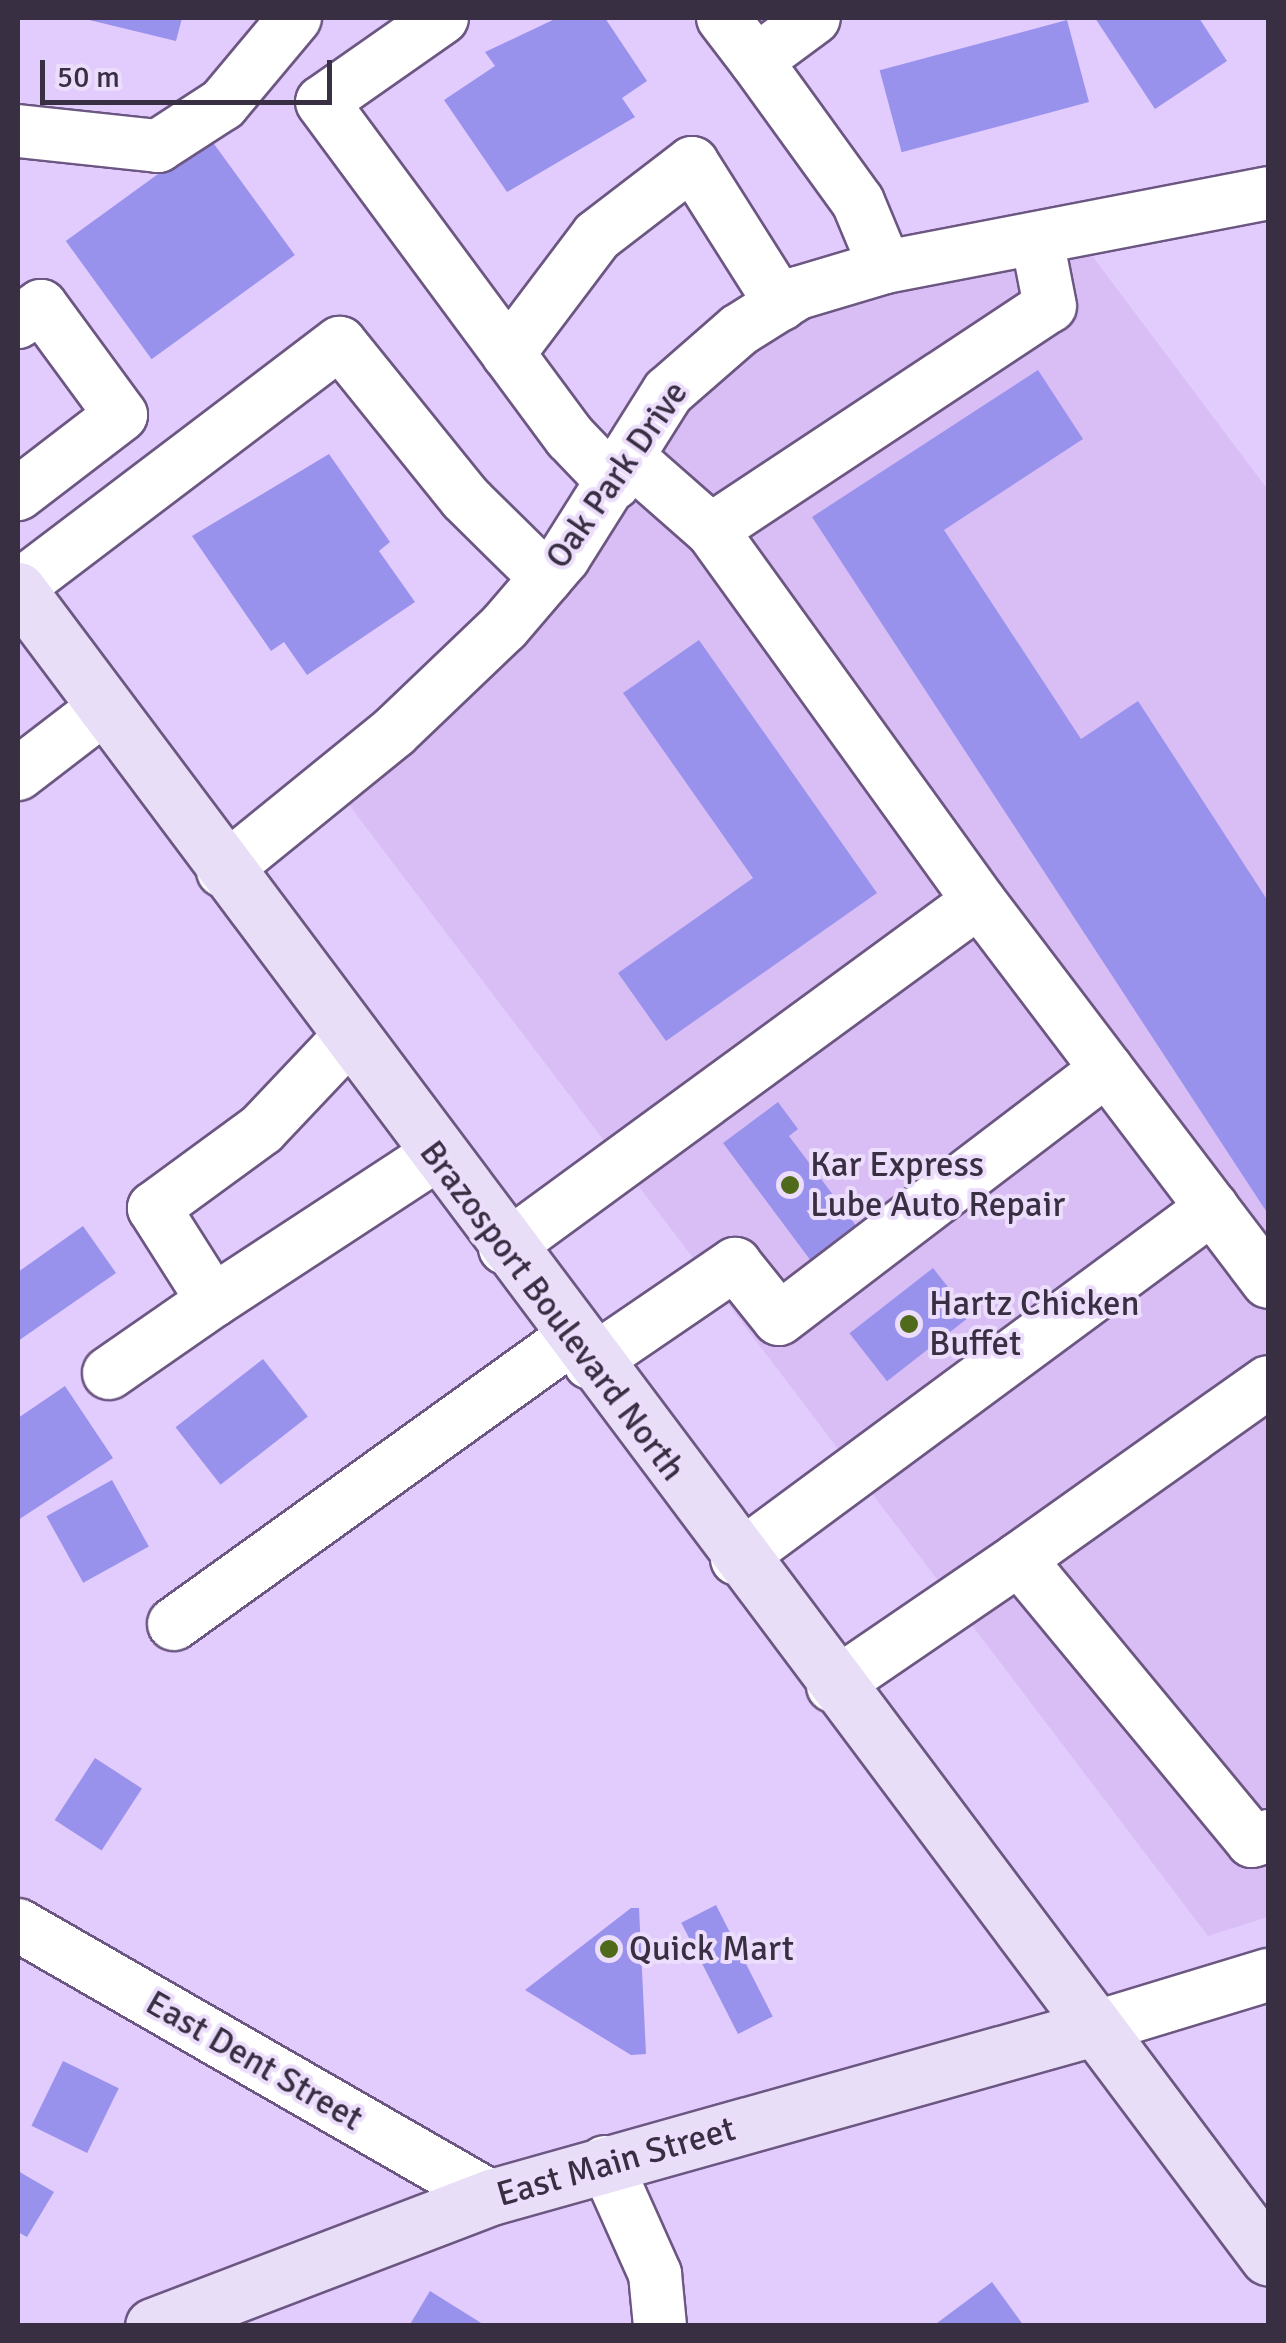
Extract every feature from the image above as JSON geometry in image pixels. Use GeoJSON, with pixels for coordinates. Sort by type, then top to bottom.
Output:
{"type":"FeatureCollection","features":[{"type":"Feature","properties":{"kind":"main road","name":"Brazosport Boulevard North"},"geometry":{"type":"LineString","coordinates":[[18,588],[223,871],[832,1686],[1090,2029],[1268,2257]]}},
{"type":"Feature","properties":{"kind":"main road","name":"East Main Street"},"geometry":{"type":"LineString","coordinates":[[154,2326],[491,2198],[605,2162],[1090,2029]]}},
{"type":"Feature","properties":{"kind":"street"},"geometry":{"type":"LineString","coordinates":[[18,131],[158,146],[222,104],[295,18]]}},
{"type":"Feature","properties":{"kind":"street"},"geometry":{"type":"LineString","coordinates":[[442,18],[322,102],[508,354],[622,470],[711,530],[979,901],[1268,1282]]}},
{"type":"Feature","properties":{"kind":"street"},"geometry":{"type":"LineString","coordinates":[[723,18],[858,202],[885,267]]}},
{"type":"Feature","properties":{"kind":"street"},"geometry":{"type":"LineString","coordinates":[[756,62],[814,18]]}},
{"type":"Feature","properties":{"kind":"street"},"geometry":{"type":"LineString","coordinates":[[508,354],[597,236],[692,163],[781,304]]}},
{"type":"Feature","properties":{"kind":"street","name":"Oak Park Drive"},"geometry":{"type":"LineString","coordinates":[[223,871],[394,732],[546,578],[622,470],[668,392],[781,304],[885,267],[1268,193]]}},
{"type":"Feature","properties":{"kind":"street"},"geometry":{"type":"LineString","coordinates":[[711,530],[1050,306],[1038,240]]}},
{"type":"Feature","properties":{"kind":"street"},"geometry":{"type":"LineString","coordinates":[[18,322],[41,306],[121,414],[18,494]]}},
{"type":"Feature","properties":{"kind":"street"},"geometry":{"type":"LineString","coordinates":[[18,588],[340,343],[465,498],[546,578]]}},
{"type":"Feature","properties":{"kind":"street"},"geometry":{"type":"LineString","coordinates":[[18,774],[104,708]]}},
{"type":"Feature","properties":{"kind":"street"},"geometry":{"type":"LineString","coordinates":[[505,1248],[979,901]]}},
{"type":"Feature","properties":{"kind":"street"},"geometry":{"type":"LineString","coordinates":[[214,1301],[154,1208],[262,1129],[348,1038]]}},
{"type":"Feature","properties":{"kind":"street"},"geometry":{"type":"LineString","coordinates":[[174,1624],[581,1350],[735,1264],[778,1319],[1107,1069]]}},
{"type":"Feature","properties":{"kind":"street"},"geometry":{"type":"LineString","coordinates":[[109,1373],[436,1155]]}},
{"type":"Feature","properties":{"kind":"street"},"geometry":{"type":"LineString","coordinates":[[737,1558],[1212,1208]]}},
{"type":"Feature","properties":{"kind":"street"},"geometry":{"type":"LineString","coordinates":[[832,1686],[1268,1382]]}},
{"type":"Feature","properties":{"kind":"street"},"geometry":{"type":"LineString","coordinates":[[1019,1559],[1252,1841],[1268,1836]]}},
{"type":"Feature","properties":{"kind":"street","name":"East Dent Street"},"geometry":{"type":"LineString","coordinates":[[18,1925],[491,2198]]}},
{"type":"Feature","properties":{"kind":"street"},"geometry":{"type":"LineString","coordinates":[[1090,2029],[1268,1974]]}},
{"type":"Feature","properties":{"kind":"street"},"geometry":{"type":"LineString","coordinates":[[605,2162],[655,2274],[660,2326]]}},
{"type":"Feature","properties":{"kind":"shaded area"},"geometry":{"type":"Polygon","coordinates":[[[1084,245],[1268,490],[1268,1917],[1208,1936],[346,801],[682,394],[779,317],[1084,245]]]}},
{"type":"Feature","properties":{"kind":"building"},"geometry":{"type":"Polygon","coordinates":[[[81,18],[182,18],[176,41],[81,18]]]}},
{"type":"Feature","properties":{"kind":"building"},"geometry":{"type":"Polygon","coordinates":[[[557,18],[605,18],[647,81],[622,98],[635,117],[507,192],[444,100],[495,66],[485,52],[557,18]]]}},
{"type":"Feature","properties":{"kind":"building"},"geometry":{"type":"Polygon","coordinates":[[[1095,18],[1199,18],[1227,61],[1155,109],[1095,18]]]}},
{"type":"Feature","properties":{"kind":"building"},"geometry":{"type":"Polygon","coordinates":[[[1067,20],[1089,102],[902,152],[880,70],[1067,20]]]}},
{"type":"Feature","properties":{"kind":"building"},"geometry":{"type":"Polygon","coordinates":[[[209,137],[295,255],[152,359],[66,241],[209,137]]]}},
{"type":"Feature","properties":{"kind":"building"},"geometry":{"type":"Polygon","coordinates":[[[1038,370],[1083,439],[944,530],[1081,739],[1138,701],[1268,901],[1268,1214],[812,517],[1038,370]]]}},
{"type":"Feature","properties":{"kind":"building"},"geometry":{"type":"Polygon","coordinates":[[[329,454],[390,542],[379,551],[415,602],[307,675],[284,642],[271,651],[192,536],[329,454]]]}},
{"type":"Feature","properties":{"kind":"building"},"geometry":{"type":"Polygon","coordinates":[[[699,640],[877,893],[666,1041],[618,973],[753,878],[623,693],[699,640]]]}},
{"type":"Feature","properties":{"kind":"building","name":"Kar Express Lube Auto Repair"},"geometry":{"type":"Polygon","coordinates":[[[778,1102],[798,1129],[789,1136],[857,1227],[811,1261],[723,1143],[778,1102]]]}},
{"type":"Feature","properties":{"kind":"building"},"geometry":{"type":"Polygon","coordinates":[[[83,1226],[116,1273],[18,1341],[18,1272],[83,1226]]]}},
{"type":"Feature","properties":{"kind":"building","name":"Hartz Chicken Buffet"},"geometry":{"type":"Polygon","coordinates":[[[933,1268],[971,1316],[887,1381],[849,1333],[933,1268]]]}},
{"type":"Feature","properties":{"kind":"building"},"geometry":{"type":"Polygon","coordinates":[[[263,1359],[308,1417],[220,1485],[176,1427],[263,1359]]]}},
{"type":"Feature","properties":{"kind":"building"},"geometry":{"type":"Polygon","coordinates":[[[65,1386],[113,1458],[18,1520],[18,1418],[65,1386]]]}},
{"type":"Feature","properties":{"kind":"building"},"geometry":{"type":"Polygon","coordinates":[[[112,1480],[149,1546],[83,1583],[46,1516],[112,1480]]]}},
{"type":"Feature","properties":{"kind":"building"},"geometry":{"type":"Polygon","coordinates":[[[95,1758],[142,1788],[102,1851],[55,1820],[95,1758]]]}},
{"type":"Feature","properties":{"kind":"building","name":"Quick Mart"},"geometry":{"type":"Polygon","coordinates":[[[716,1905],[773,2016],[738,2034],[681,1923],[716,1905]]]}},
{"type":"Feature","properties":{"kind":"building","name":"Quick Mart"},"geometry":{"type":"Polygon","coordinates":[[[631,1908],[639,1908],[646,2054],[631,2055],[525,1990],[631,1908]]]}},
{"type":"Feature","properties":{"kind":"building"},"geometry":{"type":"Polygon","coordinates":[[[63,2061],[119,2088],[87,2153],[31,2126],[63,2061]]]}},
{"type":"Feature","properties":{"kind":"building"},"geometry":{"type":"Polygon","coordinates":[[[18,2171],[54,2192],[27,2237],[18,2232],[18,2171]]]}},
{"type":"Feature","properties":{"kind":"building"},"geometry":{"type":"Polygon","coordinates":[[[992,2282],[1024,2326],[933,2326],[992,2282]]]}},
{"type":"Feature","properties":{"kind":"building"},"geometry":{"type":"Polygon","coordinates":[[[430,2291],[486,2326],[409,2326],[430,2291]]]}},
{"type":"Feature","properties":{"kind":"place","name":"Kar Express Lube Auto Repair"},"geometry":{"type":"Point","coordinates":[790,1185]}},
{"type":"Feature","properties":{"kind":"place","name":"Hartz Chicken Buffet"},"geometry":{"type":"Point","coordinates":[909,1324]}},
{"type":"Feature","properties":{"kind":"place","name":"Quick Mart"},"geometry":{"type":"Point","coordinates":[609,1949]}}]}
